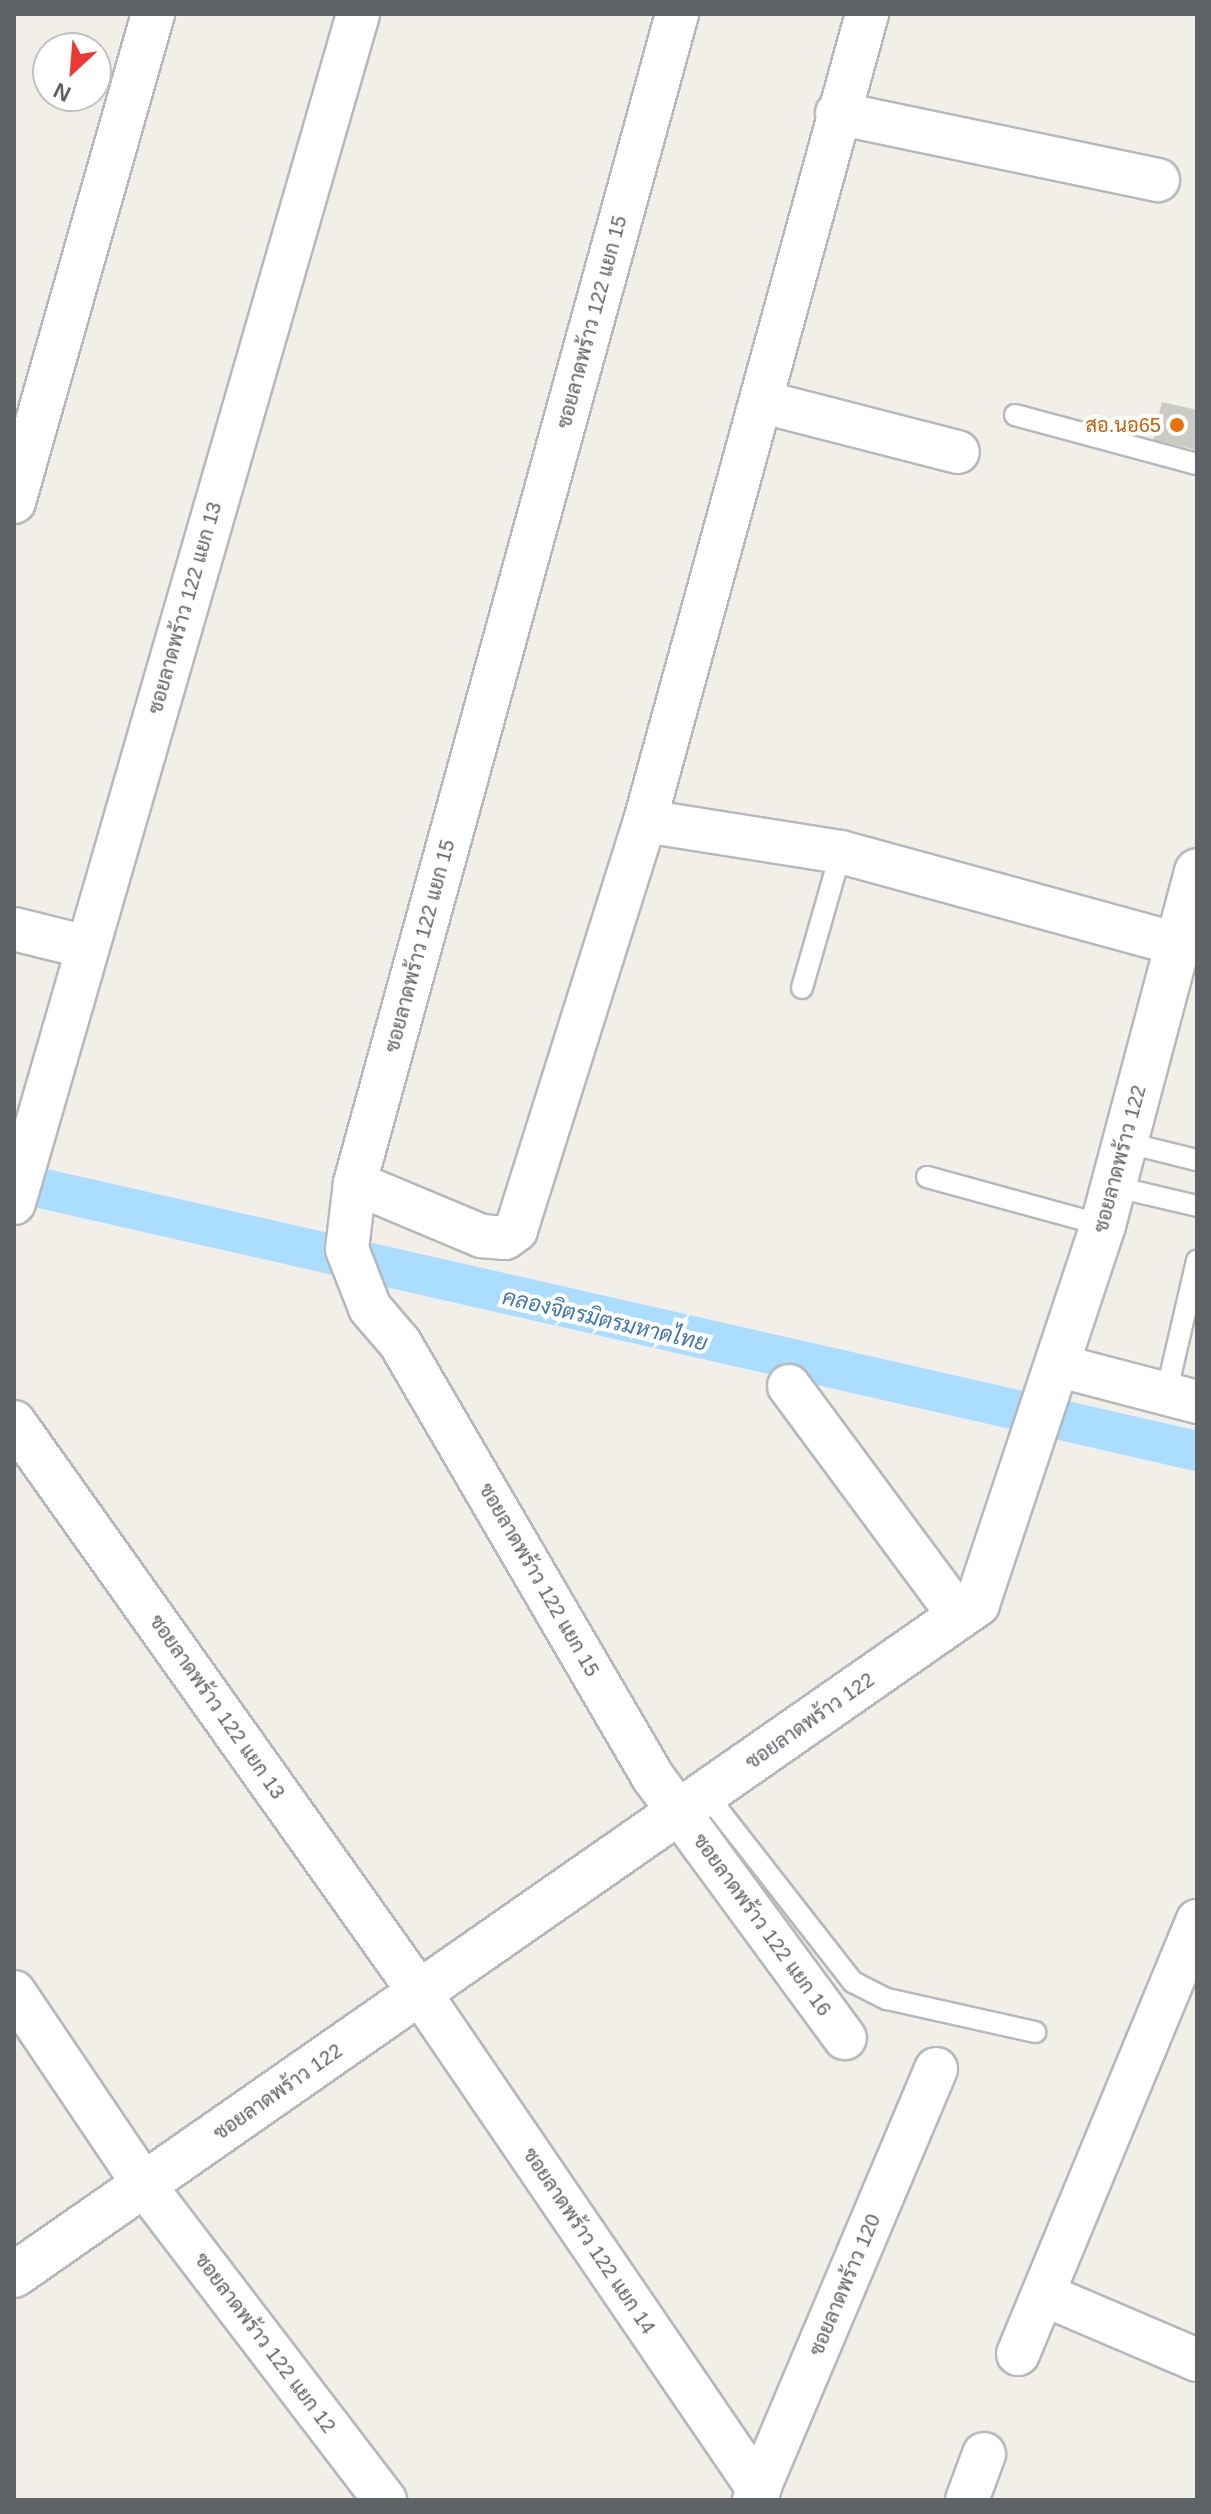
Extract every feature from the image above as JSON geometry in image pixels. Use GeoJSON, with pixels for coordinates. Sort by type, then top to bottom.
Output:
{"type":"FeatureCollection","features":[{"type":"Feature","properties":{"kind":"street"},"geometry":{"type":"LineString","coordinates":[[14,502],[153,14]]}},
{"type":"Feature","properties":{"kind":"street","name":"ซอยลาดพร้าว 122 แยก 13"},"geometry":{"type":"LineString","coordinates":[[14,1203],[33,1152],[86,947],[358,14]]}},
{"type":"Feature","properties":{"kind":"street","name":"ซอยลาดพร้าว 122 แยก 15"},"geometry":{"type":"LineString","coordinates":[[677,14],[355,1183],[347,1249],[370,1308],[400,1343],[692,1803]]}},
{"type":"Feature","properties":{"kind":"street"},"geometry":{"type":"LineString","coordinates":[[355,1183],[482,1236],[505,1238],[516,1230],[645,821],[763,402],[837,113],[867,14]]}},
{"type":"Feature","properties":{"kind":"street"},"geometry":{"type":"LineString","coordinates":[[837,113],[1158,180]]}},
{"type":"Feature","properties":{"kind":"street"},"geometry":{"type":"LineString","coordinates":[[763,402],[958,452]]}},
{"type":"Feature","properties":{"kind":"street"},"geometry":{"type":"LineString","coordinates":[[645,821],[841,852],[1180,945]]}},
{"type":"Feature","properties":{"kind":"street","name":"ซอยลาดพร้าว 122"},"geometry":{"type":"LineString","coordinates":[[14,2275],[977,1604],[1032,1455],[1060,1366],[1180,945],[1197,871]]}},
{"type":"Feature","properties":{"kind":"street"},"geometry":{"type":"LineString","coordinates":[[14,929],[86,947]]}},
{"type":"Feature","properties":{"kind":"street"},"geometry":{"type":"LineString","coordinates":[[1060,1366],[1182,1398]]}},
{"type":"Feature","properties":{"kind":"street"},"geometry":{"type":"LineString","coordinates":[[789,1386],[960,1617]]}},
{"type":"Feature","properties":{"kind":"street","name":"ซอยลาดพร้าว 122 แยก 13"},"geometry":{"type":"LineString","coordinates":[[14,1422],[420,1993]]}},
{"type":"Feature","properties":{"kind":"street","name":"ซอยลาดพร้าว 122 แยก 16"},"geometry":{"type":"LineString","coordinates":[[692,1803],[845,2038]]}},
{"type":"Feature","properties":{"kind":"street"},"geometry":{"type":"LineString","coordinates":[[1018,2354],[1047,2296],[1197,1921]]}},
{"type":"Feature","properties":{"kind":"street","name":"ซอยลาดพร้าว 122 แยก 12"},"geometry":{"type":"LineString","coordinates":[[14,1992],[144,2185],[385,2500]]}},
{"type":"Feature","properties":{"kind":"street","name":"ซอยลาดพร้าว 122 แยก 14"},"geometry":{"type":"LineString","coordinates":[[420,1993],[756,2495]]}},
{"type":"Feature","properties":{"kind":"street","name":"ซอยลาดพร้าว 120"},"geometry":{"type":"LineString","coordinates":[[756,2495],[936,2069]]}},
{"type":"Feature","properties":{"kind":"street"},"geometry":{"type":"LineString","coordinates":[[1047,2296],[1197,2360]]}},
{"type":"Feature","properties":{"kind":"street"},"geometry":{"type":"LineString","coordinates":[[967,2500],[984,2454]]}},
{"type":"Feature","properties":{"kind":"lane"},"geometry":{"type":"LineString","coordinates":[[1015,415],[1197,464]]}},
{"type":"Feature","properties":{"kind":"lane"},"geometry":{"type":"LineString","coordinates":[[802,988],[841,852]]}},
{"type":"Feature","properties":{"kind":"lane"},"geometry":{"type":"LineString","coordinates":[[1124,1142],[1197,1160]]}},
{"type":"Feature","properties":{"kind":"lane"},"geometry":{"type":"LineString","coordinates":[[927,1177],[1108,1205],[1197,1206]]}},
{"type":"Feature","properties":{"kind":"lane"},"geometry":{"type":"LineString","coordinates":[[1182,1398],[1197,1261]]}},
{"type":"Feature","properties":{"kind":"lane"},"geometry":{"type":"LineString","coordinates":[[692,1803],[853,1982],[887,1999],[1035,2032]]}},
{"type":"Feature","properties":{"kind":"building","name":"สอ.นอ65"},"geometry":{"type":"Polygon","coordinates":[[[1162,402],[1197,410],[1197,450],[1153,440],[1162,402]]]}},
{"type":"Feature","properties":{"kind":"waterway","name":"คลองจิตรมิตรมหาดไทย"},"geometry":{"type":"LineString","coordinates":[[14,1182],[1197,1451]]}},
{"type":"Feature","properties":{"kind":"place","name":"สอ.นอ65"},"geometry":{"type":"Point","coordinates":[1177,425]}}]}
